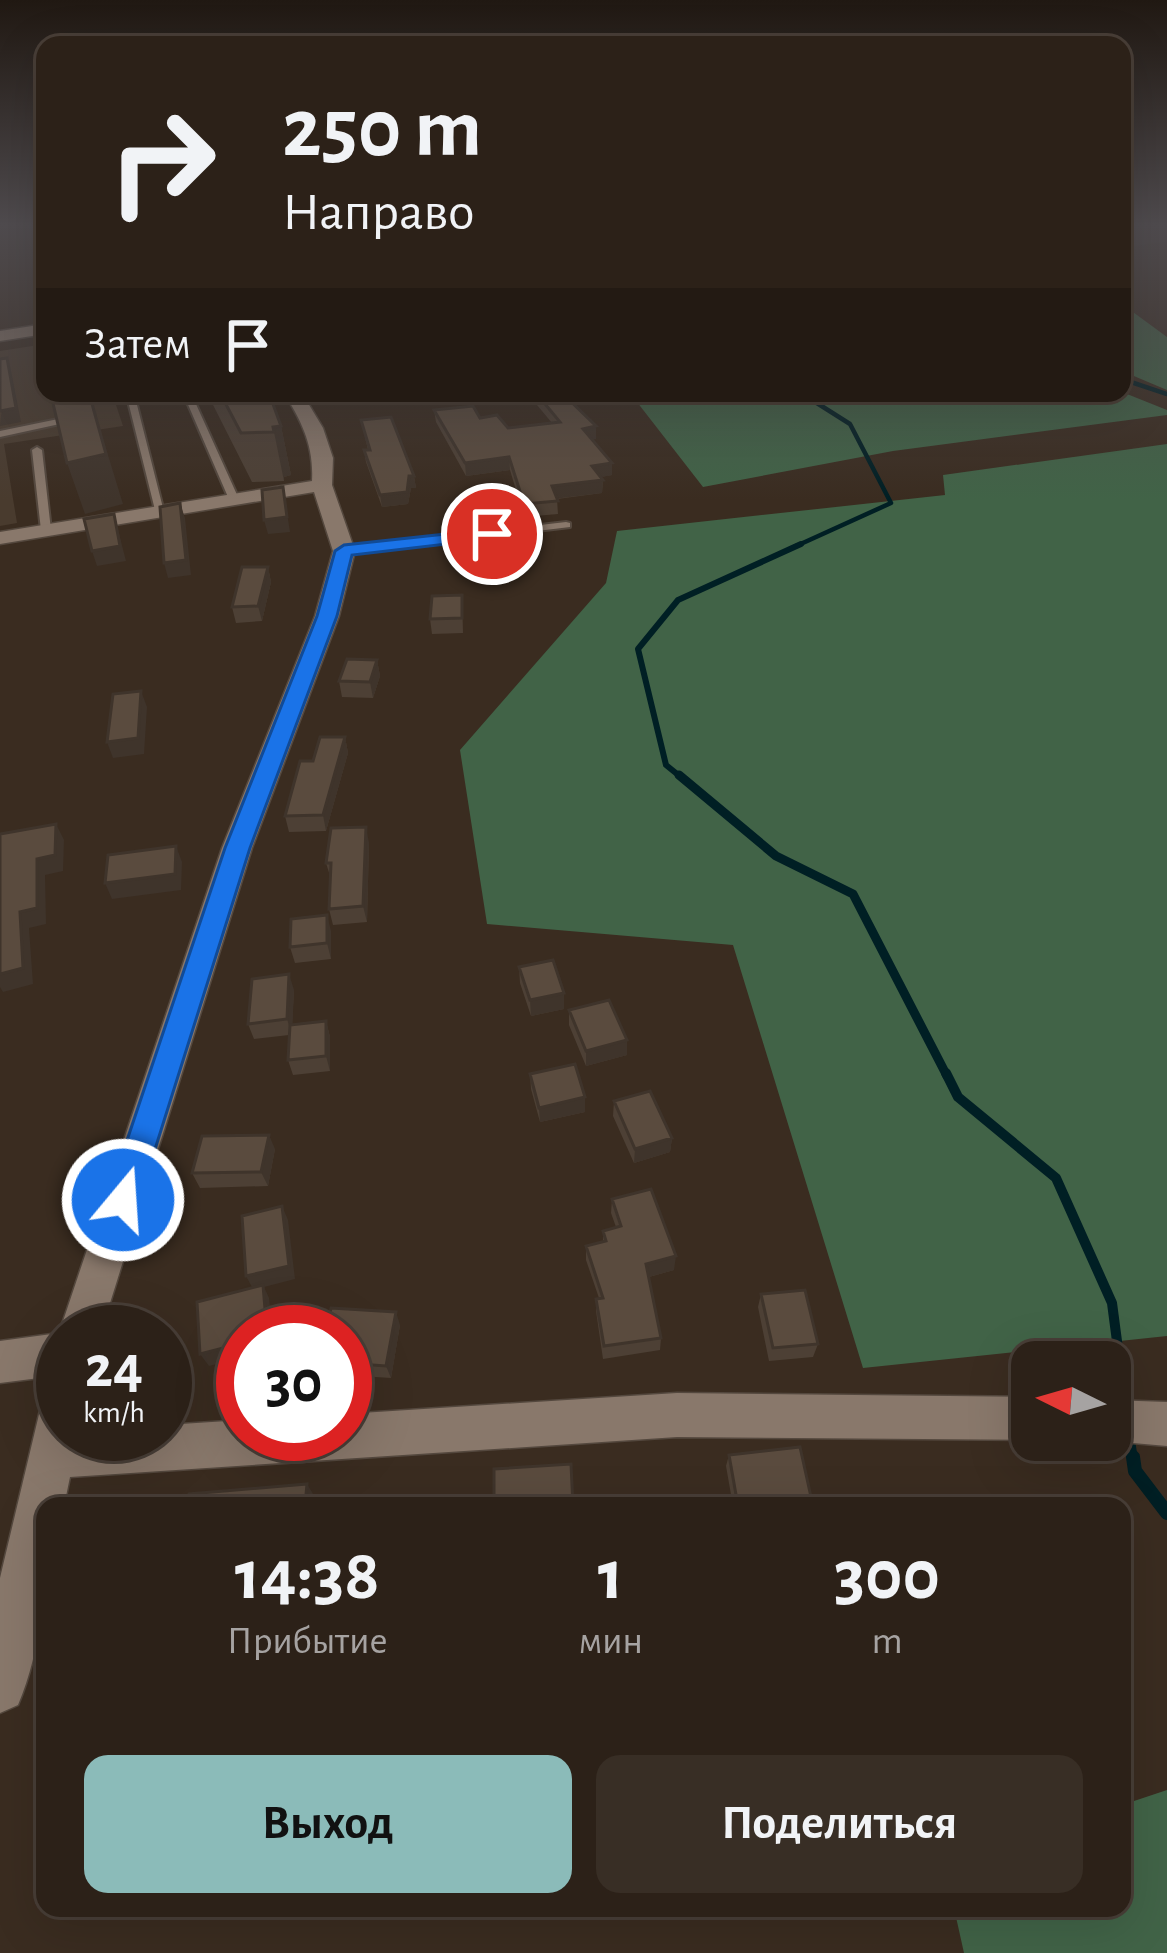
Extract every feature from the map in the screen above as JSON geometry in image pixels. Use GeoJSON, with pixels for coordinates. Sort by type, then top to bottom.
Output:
{"type":"FeatureCollection","features":[{"type":"Feature","properties":{"kind":"street"},"geometry":{"type":"LineString","coordinates":[[0,336],[36,330]]}},
{"type":"Feature","properties":{"kind":"street"},"geometry":{"type":"LineString","coordinates":[[89,1305],[238,848],[327,616],[344,551],[322,485],[323,458],[314,428],[298,402]]}},
{"type":"Feature","properties":{"kind":"street"},"geometry":{"type":"LineString","coordinates":[[0,538],[322,485]]}},
{"type":"Feature","properties":{"kind":"street"},"geometry":{"type":"LineString","coordinates":[[0,1361],[36,1357]]}},
{"type":"Feature","properties":{"kind":"street"},"geometry":{"type":"LineString","coordinates":[[192,1446],[677,1415],[1011,1419]]}},
{"type":"Feature","properties":{"kind":"street"},"geometry":{"type":"LineString","coordinates":[[1131,1423],[1167,1424]]}},
{"type":"Feature","properties":{"kind":"street"},"geometry":{"type":"LineString","coordinates":[[43,1497],[52,1461]]}},
{"type":"Feature","properties":{"kind":"street"},"geometry":{"type":"LineString","coordinates":[[0,1687],[36,1529]]}},
{"type":"Feature","properties":{"kind":"lane"},"geometry":{"type":"LineString","coordinates":[[0,434],[66,420],[71,415],[67,402]]}},
{"type":"Feature","properties":{"kind":"lane"},"geometry":{"type":"LineString","coordinates":[[132,402],[160,510]]}},
{"type":"Feature","properties":{"kind":"lane"},"geometry":{"type":"LineString","coordinates":[[191,402],[232,497]]}},
{"type":"Feature","properties":{"kind":"lane"},"geometry":{"type":"LineString","coordinates":[[37,450],[46,530]]}},
{"type":"Feature","properties":{"kind":"lane"},"geometry":{"type":"LineString","coordinates":[[344,551],[566,525]]}},
{"type":"Feature","properties":{"kind":"shaded area"},"geometry":{"type":"Polygon","coordinates":[[[36,345],[36,402],[115,402],[123,426],[4,444],[17,523],[0,526],[0,351],[36,345]]]}},
{"type":"Feature","properties":{"kind":"green space"},"geometry":{"type":"Polygon","coordinates":[[[1131,318],[1141,318],[1167,337],[1167,390],[1131,375],[1131,318]]]}},
{"type":"Feature","properties":{"kind":"green space"},"geometry":{"type":"Polygon","coordinates":[[[1131,396],[1167,410],[1167,415],[893,451],[703,487],[637,402],[1131,402],[1131,396]]]}},
{"type":"Feature","properties":{"kind":"green space"},"geometry":{"type":"Polygon","coordinates":[[[1167,444],[1167,1336],[1011,1341],[1011,1352],[863,1368],[733,945],[487,924],[460,750],[606,583],[617,531],[945,495],[943,475],[1167,444]]]}},
{"type":"Feature","properties":{"kind":"green space"},"geometry":{"type":"Polygon","coordinates":[[[1167,1790],[1167,1953],[964,1953],[956,1917],[1131,1917],[1131,1802],[1167,1790]]]}},
{"type":"Feature","properties":{"kind":"building"},"geometry":{"type":"Polygon","coordinates":[[[7,358],[16,408],[0,411],[0,359],[7,358]]]}},
{"type":"Feature","properties":{"kind":"building"},"geometry":{"type":"Polygon","coordinates":[[[53,402],[92,402],[106,454],[67,463],[53,402]]]}},
{"type":"Feature","properties":{"kind":"building"},"geometry":{"type":"Polygon","coordinates":[[[225,402],[272,402],[281,426],[273,427],[274,432],[241,433],[225,402]]]}},
{"type":"Feature","properties":{"kind":"building"},"geometry":{"type":"Polygon","coordinates":[[[543,402],[571,402],[596,426],[583,429],[612,463],[592,466],[603,480],[552,486],[558,501],[524,504],[509,457],[465,463],[434,410],[473,406],[480,418],[497,415],[508,428],[560,422],[543,402]]]}},
{"type":"Feature","properties":{"kind":"building"},"geometry":{"type":"Polygon","coordinates":[[[391,417],[414,476],[409,476],[407,492],[380,495],[364,450],[370,450],[361,420],[391,417]]]}},
{"type":"Feature","properties":{"kind":"building"},"geometry":{"type":"Polygon","coordinates":[[[283,487],[287,517],[264,520],[262,490],[283,487]]]}},
{"type":"Feature","properties":{"kind":"building"},"geometry":{"type":"Polygon","coordinates":[[[180,503],[186,560],[164,563],[160,507],[180,503]]]}},
{"type":"Feature","properties":{"kind":"building"},"geometry":{"type":"Polygon","coordinates":[[[114,514],[120,546],[92,551],[84,519],[114,514]]]}},
{"type":"Feature","properties":{"kind":"building"},"geometry":{"type":"Polygon","coordinates":[[[242,567],[268,567],[258,606],[232,607],[242,567]]]}},
{"type":"Feature","properties":{"kind":"building"},"geometry":{"type":"Polygon","coordinates":[[[462,595],[462,618],[430,619],[432,596],[462,595]]]}},
{"type":"Feature","properties":{"kind":"building"},"geometry":{"type":"Polygon","coordinates":[[[347,659],[377,660],[370,682],[339,681],[347,659]]]}},
{"type":"Feature","properties":{"kind":"building"},"geometry":{"type":"Polygon","coordinates":[[[141,691],[138,738],[107,742],[113,694],[141,691]]]}},
{"type":"Feature","properties":{"kind":"building"},"geometry":{"type":"Polygon","coordinates":[[[320,737],[345,737],[323,815],[285,816],[300,761],[313,761],[320,737]]]}},
{"type":"Feature","properties":{"kind":"building"},"geometry":{"type":"Polygon","coordinates":[[[56,824],[55,855],[37,859],[37,908],[20,912],[23,968],[0,974],[0,834],[56,824]]]}},
{"type":"Feature","properties":{"kind":"building"},"geometry":{"type":"Polygon","coordinates":[[[366,827],[363,906],[329,909],[331,863],[326,863],[331,828],[366,827]]]}},
{"type":"Feature","properties":{"kind":"building"},"geometry":{"type":"Polygon","coordinates":[[[176,846],[175,874],[105,883],[108,855],[176,846]]]}},
{"type":"Feature","properties":{"kind":"building"},"geometry":{"type":"Polygon","coordinates":[[[327,915],[327,943],[290,947],[291,919],[327,915]]]}},
{"type":"Feature","properties":{"kind":"building"},"geometry":{"type":"Polygon","coordinates":[[[553,960],[564,993],[530,1000],[519,967],[553,960]]]}},
{"type":"Feature","properties":{"kind":"building"},"geometry":{"type":"Polygon","coordinates":[[[289,974],[287,1019],[248,1024],[252,979],[289,974]]]}},
{"type":"Feature","properties":{"kind":"building"},"geometry":{"type":"Polygon","coordinates":[[[609,1000],[627,1040],[586,1051],[569,1010],[609,1000]]]}},
{"type":"Feature","properties":{"kind":"building"},"geometry":{"type":"Polygon","coordinates":[[[326,1021],[326,1056],[288,1060],[290,1025],[326,1021]]]}},
{"type":"Feature","properties":{"kind":"building"},"geometry":{"type":"Polygon","coordinates":[[[575,1064],[585,1097],[539,1108],[530,1074],[575,1064]]]}},
{"type":"Feature","properties":{"kind":"building"},"geometry":{"type":"Polygon","coordinates":[[[650,1091],[672,1138],[635,1149],[614,1101],[650,1091]]]}},
{"type":"Feature","properties":{"kind":"building"},"geometry":{"type":"Polygon","coordinates":[[[269,1135],[261,1172],[192,1173],[202,1136],[269,1135]]]}},
{"type":"Feature","properties":{"kind":"building"},"geometry":{"type":"Polygon","coordinates":[[[651,1189],[676,1256],[646,1264],[661,1338],[604,1346],[596,1299],[603,1298],[586,1246],[606,1241],[603,1231],[621,1226],[612,1199],[651,1189]]]}},
{"type":"Feature","properties":{"kind":"building"},"geometry":{"type":"Polygon","coordinates":[[[282,1206],[289,1266],[246,1276],[242,1216],[282,1206]]]}},
{"type":"Feature","properties":{"kind":"building"},"geometry":{"type":"Polygon","coordinates":[[[263,1285],[265,1305],[216,1305],[216,1350],[200,1354],[197,1302],[263,1285]]]}},
{"type":"Feature","properties":{"kind":"building"},"geometry":{"type":"Polygon","coordinates":[[[805,1290],[818,1344],[773,1348],[761,1294],[805,1290]]]}},
{"type":"Feature","properties":{"kind":"building"},"geometry":{"type":"Polygon","coordinates":[[[372,1311],[396,1312],[386,1366],[372,1365],[372,1311]]]}},
{"type":"Feature","properties":{"kind":"building"},"geometry":{"type":"Polygon","coordinates":[[[800,1447],[811,1497],[736,1497],[729,1455],[800,1447]]]}},
{"type":"Feature","properties":{"kind":"building"},"geometry":{"type":"Polygon","coordinates":[[[571,1464],[573,1497],[494,1497],[494,1469],[571,1464]]]}},
{"type":"Feature","properties":{"kind":"building"},"geometry":{"type":"Polygon","coordinates":[[[307,1484],[306,1497],[189,1494],[307,1484]]]}},
{"type":"Feature","properties":{"kind":"waterway"},"geometry":{"type":"LineString","coordinates":[[1131,382],[1167,394]]}},
{"type":"Feature","properties":{"kind":"waterway"},"geometry":{"type":"LineString","coordinates":[[794,547],[891,503],[850,424],[815,402]]}},
{"type":"Feature","properties":{"kind":"waterway"},"geometry":{"type":"LineString","coordinates":[[682,778],[666,765],[638,649],[678,600],[801,544]]}},
{"type":"Feature","properties":{"kind":"waterway"},"geometry":{"type":"LineString","coordinates":[[679,775],[776,856],[853,894],[947,1076]]}},
{"type":"Feature","properties":{"kind":"waterway"},"geometry":{"type":"LineString","coordinates":[[946,1073],[958,1097],[1056,1178],[1112,1303],[1117,1341]]}},
{"type":"Feature","properties":{"kind":"waterway"},"geometry":{"type":"LineString","coordinates":[[1131,1446],[1133,1460]]}},
{"type":"Feature","properties":{"kind":"waterway"},"geometry":{"type":"LineString","coordinates":[[1133,1457],[1135,1471],[1167,1513]]}},
{"type":"Feature","properties":{"kind":"route"},"geometry":{"type":"LineString","coordinates":[[123,1200],[238,848],[327,616],[344,551],[492,534]]}}]}
